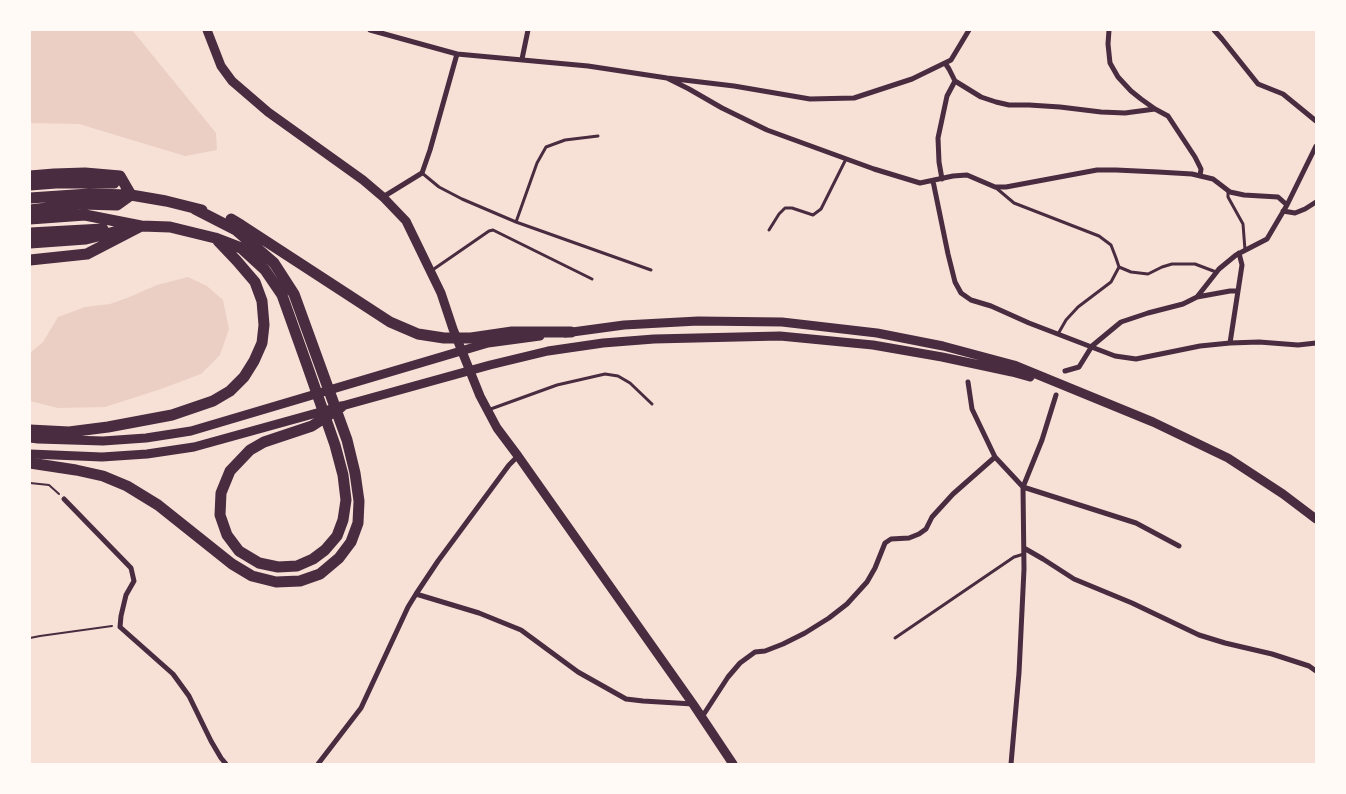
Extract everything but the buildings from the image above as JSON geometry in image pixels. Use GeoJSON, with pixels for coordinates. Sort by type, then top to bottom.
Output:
{"type":"FeatureCollection","features":[{"type":"Feature","properties":{"kind":"highway"},"geometry":{"type":"LineString","coordinates":[[30,176],[84,174],[120,176],[131,195]]}},
{"type":"Feature","properties":{"kind":"highway"},"geometry":{"type":"LineString","coordinates":[[30,185],[119,183],[131,195]]}},
{"type":"Feature","properties":{"kind":"highway"},"geometry":{"type":"LineString","coordinates":[[30,198],[89,194],[131,195],[217,212],[241,224],[390,322],[418,334],[444,338],[471,338],[512,332],[571,332]]}},
{"type":"Feature","properties":{"kind":"highway"},"geometry":{"type":"LineString","coordinates":[[30,210],[81,204],[117,204],[131,195]]}},
{"type":"Feature","properties":{"kind":"highway"},"geometry":{"type":"LineString","coordinates":[[30,462],[103,476],[127,486],[158,505],[232,564],[252,576],[276,582],[300,581],[320,574],[339,558],[351,542],[358,523],[359,501],[355,473],[346,440],[294,294],[274,263],[236,230],[195,209]]}},
{"type":"Feature","properties":{"kind":"highway"},"geometry":{"type":"LineString","coordinates":[[30,219],[85,215],[141,226]]}},
{"type":"Feature","properties":{"kind":"highway"},"geometry":{"type":"LineString","coordinates":[[30,243],[86,239],[141,226]]}},
{"type":"Feature","properties":{"kind":"highway"},"geometry":{"type":"LineString","coordinates":[[30,260],[87,254],[141,226]]}},
{"type":"Feature","properties":{"kind":"highway"},"geometry":{"type":"LineString","coordinates":[[30,233],[141,226],[170,227],[215,238],[241,248],[265,270],[282,296],[307,365],[335,445],[343,475],[346,500],[344,520],[337,536],[325,550],[313,559],[297,566],[278,567],[259,563],[239,551],[227,535],[220,514],[221,493],[230,471],[250,450],[264,442],[312,426],[341,407]]}},
{"type":"Feature","properties":{"kind":"highway"},"geometry":{"type":"LineString","coordinates":[[30,430],[69,432],[172,415],[213,401],[230,391],[244,378],[262,343],[264,325],[262,301],[256,282],[215,238]]}},
{"type":"Feature","properties":{"kind":"main road"},"geometry":{"type":"LineString","coordinates":[[207,30],[221,66],[232,82],[268,112],[355,174],[383,197],[406,221],[441,293],[453,330],[480,396],[496,428],[518,456],[693,704],[733,764]]}},
{"type":"Feature","properties":{"kind":"main road"},"geometry":{"type":"LineString","coordinates":[[30,438],[38,440],[103,441],[146,438],[191,431],[488,343],[624,325],[698,321],[782,322],[877,333],[943,346],[1014,365],[1153,422],[1228,458],[1283,494],[1316,519]]}},
{"type":"Feature","properties":{"kind":"main road"},"geometry":{"type":"LineString","coordinates":[[30,454],[102,457],[147,454],[194,447],[490,365],[548,351],[603,343],[654,339],[770,336],[873,345],[942,356],[1012,372],[1086,393]]}},
{"type":"Feature","properties":{"kind":"street"},"geometry":{"type":"LineString","coordinates":[[370,30],[458,54],[588,66],[734,86],[810,99],[854,98],[912,79],[951,60],[968,30]]}},
{"type":"Feature","properties":{"kind":"street"},"geometry":{"type":"LineString","coordinates":[[522,59],[528,30]]}},
{"type":"Feature","properties":{"kind":"street"},"geometry":{"type":"LineString","coordinates":[[1109,30],[1110,63],[1118,78],[1155,110],[1168,116],[1195,157],[1201,169],[1200,176]]}},
{"type":"Feature","properties":{"kind":"street"},"geometry":{"type":"LineString","coordinates":[[1214,30],[1258,84],[1283,94],[1316,121]]}},
{"type":"Feature","properties":{"kind":"street"},"geometry":{"type":"LineString","coordinates":[[383,197],[422,172],[458,54]]}},
{"type":"Feature","properties":{"kind":"street"},"geometry":{"type":"LineString","coordinates":[[945,63],[954,81],[981,97],[1009,105],[1052,106],[1125,113],[1155,110]]}},
{"type":"Feature","properties":{"kind":"street"},"geometry":{"type":"LineString","coordinates":[[667,78],[767,130],[892,176],[920,184],[953,176],[967,175],[995,187],[1006,187],[1097,170],[1149,171],[1192,174],[1213,179],[1228,191],[1278,197],[1287,205]]}},
{"type":"Feature","properties":{"kind":"street"},"geometry":{"type":"LineString","coordinates":[[942,179],[938,138],[947,96],[954,81]]}},
{"type":"Feature","properties":{"kind":"street"},"geometry":{"type":"LineString","coordinates":[[1198,297],[1217,272],[1239,253],[1266,239],[1287,205],[1316,146]]}},
{"type":"Feature","properties":{"kind":"street"},"geometry":{"type":"LineString","coordinates":[[933,181],[955,282],[961,293],[971,300],[991,306],[1029,323],[1115,356],[1136,359],[1184,349],[1230,343],[1259,342],[1298,345],[1316,343]]}},
{"type":"Feature","properties":{"kind":"street"},"geometry":{"type":"LineString","coordinates":[[1283,212],[1295,213],[1316,202]]}},
{"type":"Feature","properties":{"kind":"street"},"geometry":{"type":"LineString","coordinates":[[1230,343],[1242,265],[1239,253]]}},
{"type":"Feature","properties":{"kind":"street"},"geometry":{"type":"LineString","coordinates":[[1065,371],[1079,367],[1092,346],[1121,322],[1183,304],[1198,297],[1238,291]]}},
{"type":"Feature","properties":{"kind":"street"},"geometry":{"type":"LineString","coordinates":[[968,382],[972,409],[995,457],[1023,487],[1136,524],[1179,546]]}},
{"type":"Feature","properties":{"kind":"street"},"geometry":{"type":"LineString","coordinates":[[1011,764],[1019,673],[1024,551],[1023,487],[1042,440],[1056,395]]}},
{"type":"Feature","properties":{"kind":"street"},"geometry":{"type":"LineString","coordinates":[[318,764],[360,708],[416,594],[443,554],[509,465],[518,456]]}},
{"type":"Feature","properties":{"kind":"street"},"geometry":{"type":"LineString","coordinates":[[702,717],[728,677],[740,663],[755,652],[783,644],[806,633],[847,604],[867,582],[885,543],[891,539],[910,538],[926,529],[932,517],[953,494],[995,457]]}},
{"type":"Feature","properties":{"kind":"street"},"geometry":{"type":"LineString","coordinates":[[64,500],[131,568],[134,581],[126,595],[120,627],[174,674],[189,696],[211,741],[226,764]]}},
{"type":"Feature","properties":{"kind":"street"},"geometry":{"type":"LineString","coordinates":[[1024,551],[1043,559],[1074,579],[1199,634],[1225,644],[1272,654],[1309,666],[1316,671]]}},
{"type":"Feature","properties":{"kind":"street"},"geometry":{"type":"LineString","coordinates":[[416,594],[479,614],[521,630],[578,672],[626,699],[693,704]]}},
{"type":"Feature","properties":{"kind":"lane"},"geometry":{"type":"LineString","coordinates":[[516,222],[537,163],[546,147],[566,140],[598,136]]}},
{"type":"Feature","properties":{"kind":"lane"},"geometry":{"type":"LineString","coordinates":[[769,230],[785,208],[792,208],[813,215],[820,209],[846,158]]}},
{"type":"Feature","properties":{"kind":"lane"},"geometry":{"type":"LineString","coordinates":[[422,172],[439,187],[462,199],[516,222],[651,270]]}},
{"type":"Feature","properties":{"kind":"lane"},"geometry":{"type":"LineString","coordinates":[[995,187],[1014,203],[1099,236],[1111,245],[1119,267],[1131,272],[1148,274],[1172,264],[1194,264],[1217,272]]}},
{"type":"Feature","properties":{"kind":"lane"},"geometry":{"type":"LineString","coordinates":[[1228,191],[1228,198],[1243,224],[1245,250]]}},
{"type":"Feature","properties":{"kind":"lane"},"geometry":{"type":"LineString","coordinates":[[431,271],[493,230],[592,279]]}},
{"type":"Feature","properties":{"kind":"lane"},"geometry":{"type":"LineString","coordinates":[[1058,334],[1066,320],[1078,308],[1111,282],[1119,267]]}},
{"type":"Feature","properties":{"kind":"lane"},"geometry":{"type":"LineString","coordinates":[[488,410],[557,385],[605,374],[618,376],[630,383],[652,404]]}},
{"type":"Feature","properties":{"kind":"lane"},"geometry":{"type":"LineString","coordinates":[[895,638],[1024,551]]}},
{"type":"Feature","properties":{"kind":"path"},"geometry":{"type":"LineString","coordinates":[[30,483],[50,485],[64,500]]}},
{"type":"Feature","properties":{"kind":"path"},"geometry":{"type":"LineString","coordinates":[[30,638],[121,625]]}},
{"type":"Feature","properties":{"kind":"shaded area"},"geometry":{"type":"Polygon","coordinates":[[[30,30],[132,30],[216,133],[217,150],[185,156],[79,124],[30,123],[30,30]]]}},
{"type":"Feature","properties":{"kind":"shaded area"},"geometry":{"type":"Polygon","coordinates":[[[188,277],[207,286],[223,300],[229,329],[220,355],[201,374],[105,407],[58,408],[30,401],[30,353],[43,342],[58,317],[85,307],[110,304],[157,285],[188,277]]]}}]}
